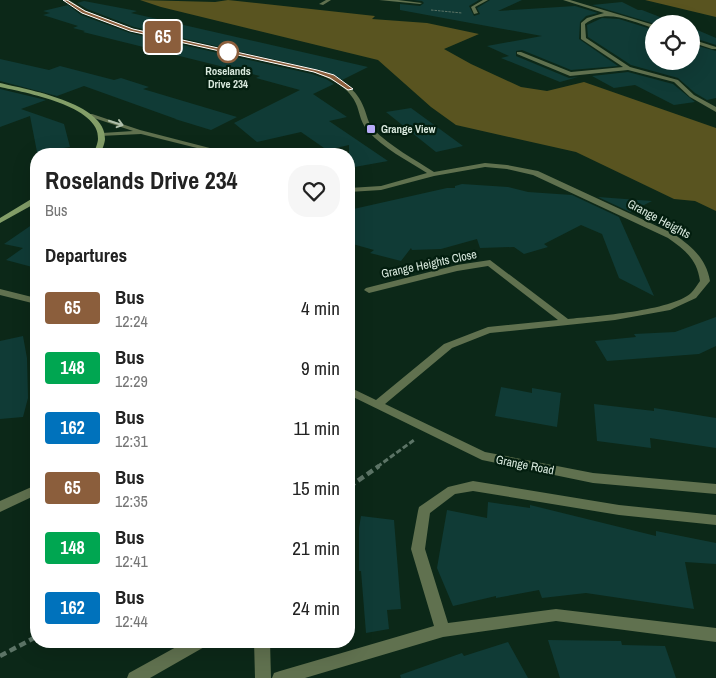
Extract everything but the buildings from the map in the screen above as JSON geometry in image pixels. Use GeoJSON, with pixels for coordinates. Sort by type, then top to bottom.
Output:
{"type":"FeatureCollection","features":[{"type":"Feature","properties":{"kind":"street"},"geometry":{"type":"LineString","coordinates":[[66,0],[84,12],[132,30],[315,71],[332,77],[350,89],[361,107],[363,118],[370,129],[433,174]]}},
{"type":"Feature","properties":{"kind":"street"},"geometry":{"type":"LineString","coordinates":[[321,4],[329,0]]}},
{"type":"Feature","properties":{"kind":"street"},"geometry":{"type":"LineString","coordinates":[[381,0],[420,3]]}},
{"type":"Feature","properties":{"kind":"street"},"geometry":{"type":"LineString","coordinates":[[476,13],[473,7],[486,0]]}},
{"type":"Feature","properties":{"kind":"street"},"geometry":{"type":"LineString","coordinates":[[565,0],[645,24]]}},
{"type":"Feature","properties":{"kind":"street"},"geometry":{"type":"LineString","coordinates":[[611,14],[589,19],[583,24],[584,39],[628,68],[676,80],[692,96],[716,110]]}},
{"type":"Feature","properties":{"kind":"street"},"geometry":{"type":"LineString","coordinates":[[700,43],[714,48]]}},
{"type":"Feature","properties":{"kind":"street"},"geometry":{"type":"LineString","coordinates":[[519,53],[570,74],[628,68]]}},
{"type":"Feature","properties":{"kind":"street"},"geometry":{"type":"LineString","coordinates":[[0,86],[59,101],[90,115],[141,132],[206,148]]}},
{"type":"Feature","properties":{"kind":"street"},"geometry":{"type":"LineString","coordinates":[[90,115],[100,125],[102,135],[99,148]]}},
{"type":"Feature","properties":{"kind":"street"},"geometry":{"type":"LineString","coordinates":[[102,135],[141,132]]}},
{"type":"Feature","properties":{"kind":"street","name":"Grange Heights"},"geometry":{"type":"LineString","coordinates":[[355,190],[381,188],[433,174],[485,165],[507,167],[535,173],[671,236],[688,248],[704,267],[706,281],[693,296],[670,307],[615,317],[488,330],[448,346],[377,405]]}},
{"type":"Feature","properties":{"kind":"street"},"geometry":{"type":"LineString","coordinates":[[0,221],[30,204]]}},
{"type":"Feature","properties":{"kind":"street","name":"Grange Heights Close"},"geometry":{"type":"LineString","coordinates":[[368,290],[457,268],[490,263],[565,321]]}},
{"type":"Feature","properties":{"kind":"street"},"geometry":{"type":"LineString","coordinates":[[0,292],[30,298]]}},
{"type":"Feature","properties":{"kind":"street","name":"Grange Road"},"geometry":{"type":"LineString","coordinates":[[355,394],[482,456],[593,478],[716,489]]}},
{"type":"Feature","properties":{"kind":"street"},"geometry":{"type":"LineString","coordinates":[[443,630],[418,549],[424,511],[452,490],[473,486],[619,510],[716,520]]}},
{"type":"Feature","properties":{"kind":"street"},"geometry":{"type":"LineString","coordinates":[[0,507],[30,493]]}},
{"type":"Feature","properties":{"kind":"street"},"geometry":{"type":"LineString","coordinates":[[280,678],[443,630],[556,615],[716,635]]}},
{"type":"Feature","properties":{"kind":"street"},"geometry":{"type":"LineString","coordinates":[[135,678],[189,648]]}},
{"type":"Feature","properties":{"kind":"street"},"geometry":{"type":"LineString","coordinates":[[262,648],[263,678]]}},
{"type":"Feature","properties":{"kind":"path"},"geometry":{"type":"LineString","coordinates":[[355,483],[428,430]]}},
{"type":"Feature","properties":{"kind":"path"},"geometry":{"type":"LineString","coordinates":[[0,656],[30,640]]}},
{"type":"Feature","properties":{"kind":"shaded area"},"geometry":{"type":"Polygon","coordinates":[[[140,0],[215,2],[228,0],[375,16],[372,19],[427,23],[479,34],[444,49],[471,64],[521,87],[547,91],[584,82],[716,128],[716,211],[695,201],[674,199],[576,152],[456,125],[431,107],[378,60],[161,7],[140,0]]]}},
{"type":"Feature","properties":{"kind":"shaded area"},"geometry":{"type":"Polygon","coordinates":[[[645,0],[716,0],[716,17],[645,0]]]}},
{"type":"Feature","properties":{"kind":"bus line","name":"65"},"geometry":{"type":"LineString","coordinates":[[66,0],[84,12],[132,30],[315,71],[332,77],[350,89]]}},
{"type":"Feature","properties":{"kind":"place","name":"Roselands Drive 234"},"geometry":{"type":"Point","coordinates":[228,52]}},
{"type":"Feature","properties":{"kind":"place","name":"Grange View"},"geometry":{"type":"Point","coordinates":[371,129]}}]}
